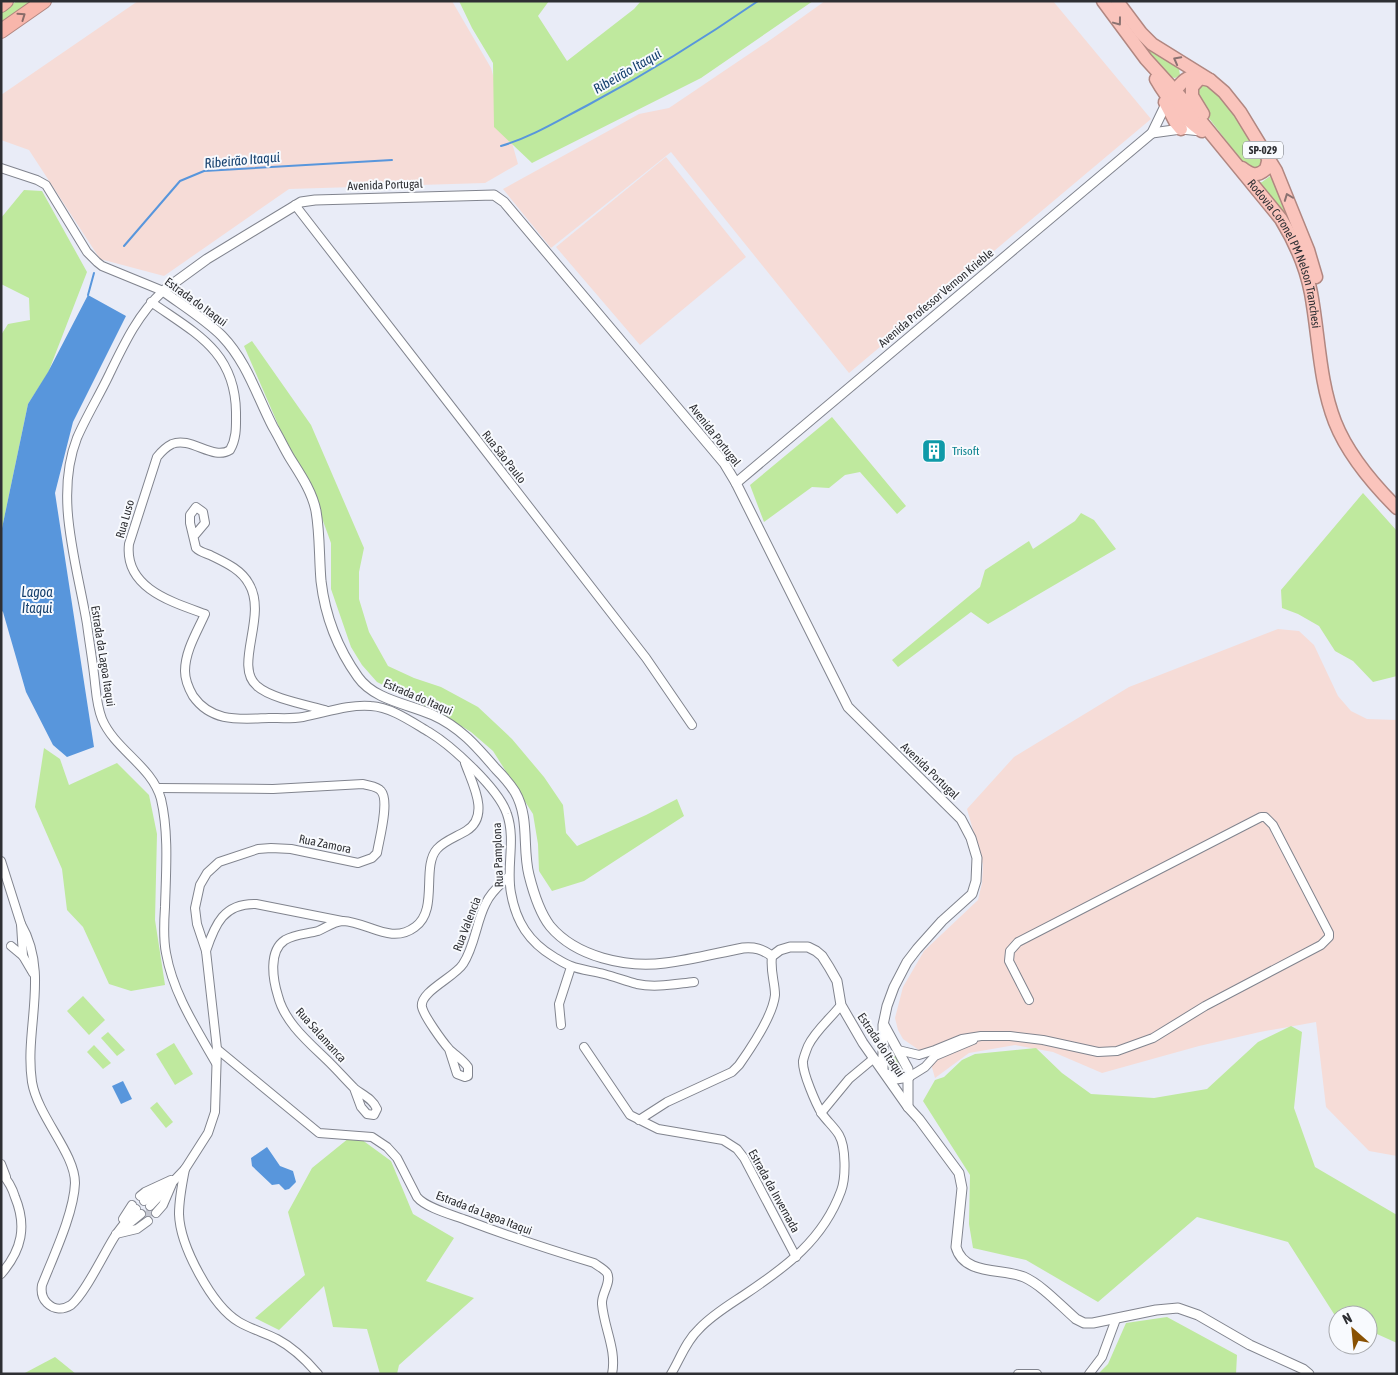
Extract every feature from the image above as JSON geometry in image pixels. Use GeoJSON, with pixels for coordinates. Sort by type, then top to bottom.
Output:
{"type":"FeatureCollection","features":[{"type":"Feature","properties":{"kind":"highway"},"geometry":{"type":"LineString","coordinates":[[1,5],[6,1]]}},
{"type":"Feature","properties":{"kind":"highway"},"geometry":{"type":"LineString","coordinates":[[1,31],[44,1]]}},
{"type":"Feature","properties":{"kind":"highway","name":"Rodovia Coronel PM Nelson Tranchesi"},"geometry":{"type":"LineString","coordinates":[[1103,1],[1146,59],[1170,98],[1218,143],[1281,219],[1288,231],[1303,264],[1311,293],[1325,389],[1334,420],[1341,436],[1360,466],[1380,491],[1397,508]]}},
{"type":"Feature","properties":{"kind":"highway","name":"Rodovia Coronel PM Nelson Tranchesi"},"geometry":{"type":"LineString","coordinates":[[1117,1],[1141,33],[1152,44],[1205,79],[1232,101],[1269,158],[1285,191],[1314,272],[1331,386],[1339,415],[1348,435],[1365,463],[1397,498]]}},
{"type":"Feature","properties":{"kind":"highway","name":"SP-029"},"geometry":{"type":"LineString","coordinates":[[1146,59],[1157,81],[1180,112],[1218,143]]}},
{"type":"Feature","properties":{"kind":"highway"},"geometry":{"type":"LineString","coordinates":[[1170,98],[1188,78],[1196,76],[1205,79]]}},
{"type":"Feature","properties":{"kind":"highway","name":"SP-029"},"geometry":{"type":"LineString","coordinates":[[1205,79],[1192,87],[1192,96],[1218,143]]}},
{"type":"Feature","properties":{"kind":"highway","name":"SP-029"},"geometry":{"type":"LineString","coordinates":[[1170,98],[1176,123],[1181,128]]}},
{"type":"Feature","properties":{"kind":"highway","name":"SP-029"},"geometry":{"type":"LineString","coordinates":[[1236,164],[1247,172],[1258,175],[1266,169],[1269,158]]}},
{"type":"Feature","properties":{"kind":"street","name":"Avenida Professor Vernon Krieble"},"geometry":{"type":"LineString","coordinates":[[736,483],[1152,133],[1170,98]]}},
{"type":"Feature","properties":{"kind":"street"},"geometry":{"type":"LineString","coordinates":[[1152,133],[1181,128],[1203,132]]}},
{"type":"Feature","properties":{"kind":"street","name":"Estrada do Itaqui"},"geometry":{"type":"LineString","coordinates":[[1,168],[38,180],[46,186],[87,252],[102,266],[163,291],[221,335],[235,350],[269,419],[300,474],[315,507],[320,535],[321,578],[325,606],[336,639],[365,686],[374,693],[433,715],[456,727],[476,744],[515,793],[520,803],[525,828],[529,874],[549,925],[565,940],[586,952],[624,963],[643,964],[666,963],[749,947],[763,950],[772,956],[780,950],[790,947],[808,947],[816,951],[822,956],[837,981],[841,1005],[873,1059],[959,1173],[962,1188],[956,1246],[961,1257],[976,1267],[1026,1278],[1080,1322],[1088,1323],[1116,1319],[1172,1308],[1187,1310],[1237,1338],[1310,1374]]}},
{"type":"Feature","properties":{"kind":"street","name":"Avenida Portugal"},"geometry":{"type":"LineString","coordinates":[[150,302],[206,259],[295,205],[315,200],[494,195],[499,197],[724,463],[736,483],[848,707],[961,819],[971,838],[977,858],[976,881],[972,894],[942,922],[907,962],[891,996],[884,1025],[883,1070]]}},
{"type":"Feature","properties":{"kind":"street","name":"Rua São Paulo"},"geometry":{"type":"LineString","coordinates":[[295,205],[646,658],[692,725]]}},
{"type":"Feature","properties":{"kind":"street","name":"Rua Luso"},"geometry":{"type":"LineString","coordinates":[[150,302],[197,334],[220,356],[234,385],[236,429],[233,446],[226,453],[182,442],[169,446],[157,457],[129,544],[131,567],[135,574],[151,589],[165,598],[205,614],[191,644],[185,670],[185,679],[191,692],[204,709],[216,715],[238,719],[302,717],[326,711]]}},
{"type":"Feature","properties":{"kind":"street","name":"Estrada da Lagoa Itaqui"},"geometry":{"type":"LineString","coordinates":[[150,302],[135,324],[119,354],[77,439],[71,462],[68,523],[102,718],[116,741],[158,788],[166,836],[164,926],[166,952],[174,985],[216,1063]]}},
{"type":"Feature","properties":{"kind":"street"},"geometry":{"type":"LineString","coordinates":[[194,536],[196,548],[238,571],[253,591],[256,616],[247,667],[251,679],[255,684],[270,693],[326,711]]}},
{"type":"Feature","properties":{"kind":"street","name":"Rua Pamplona"},"geometry":{"type":"LineString","coordinates":[[326,711],[362,706],[379,707],[394,713],[433,734],[451,747],[487,783],[507,812],[511,835],[508,876],[514,908],[524,931],[543,950],[571,967],[638,984],[654,986],[694,982]]}},
{"type":"Feature","properties":{"kind":"street"},"geometry":{"type":"LineString","coordinates":[[206,951],[214,928],[219,920],[234,908],[246,904],[256,904],[342,921],[392,934],[401,934],[417,926],[422,920],[428,904],[433,854],[438,847],[468,830],[478,816],[480,808],[478,799],[464,761]]}},
{"type":"Feature","properties":{"kind":"street","name":"Rua Zamora"},"geometry":{"type":"LineString","coordinates":[[158,788],[273,789],[363,784],[381,791],[386,802],[377,853],[372,858],[363,862],[358,863],[291,849],[271,848],[244,853],[219,862],[207,873],[200,884],[196,895],[195,908],[197,924],[206,951],[217,1049],[215,1112],[208,1132],[185,1168]]}},
{"type":"Feature","properties":{"kind":"street"},"geometry":{"type":"LineString","coordinates":[[863,1043],[882,1050],[898,1050],[919,1055],[962,1039],[981,1036],[1010,1036],[1043,1040],[1098,1052],[1117,1051],[1153,1038],[1205,1006],[1321,945],[1329,937],[1329,933],[1273,825],[1265,817],[1202,846],[1018,942],[1010,951],[1009,961],[1029,1000]]}},
{"type":"Feature","properties":{"kind":"street"},"geometry":{"type":"LineString","coordinates":[[1,861],[21,924],[27,934],[32,950],[36,979],[32,1063],[34,1088],[40,1107],[70,1162],[74,1183],[72,1201],[42,1285],[41,1290],[47,1303],[60,1309],[65,1308],[76,1300],[116,1234],[120,1224],[140,1213],[116,1234]]}},
{"type":"Feature","properties":{"kind":"street","name":"Rua Valencia"},"geometry":{"type":"LineString","coordinates":[[449,1049],[422,1008],[422,1000],[428,993],[451,977],[464,963],[485,904],[494,890],[508,876]]}},
{"type":"Feature","properties":{"kind":"street","name":"Rua Salamanca"},"geometry":{"type":"LineString","coordinates":[[342,921],[318,931],[297,935],[280,944],[274,960],[274,979],[283,1010],[293,1024],[354,1088]]}},
{"type":"Feature","properties":{"kind":"street"},"geometry":{"type":"LineString","coordinates":[[21,924],[23,952],[36,979]]}},
{"type":"Feature","properties":{"kind":"street"},"geometry":{"type":"LineString","coordinates":[[1,942],[23,952],[32,950]]}},
{"type":"Feature","properties":{"kind":"street"},"geometry":{"type":"LineString","coordinates":[[639,1120],[667,1102],[732,1072],[739,1065],[772,1010],[775,996],[771,968],[772,956]]}},
{"type":"Feature","properties":{"kind":"street"},"geometry":{"type":"LineString","coordinates":[[561,1025],[558,1004],[571,967]]}},
{"type":"Feature","properties":{"kind":"street"},"geometry":{"type":"LineString","coordinates":[[671,1373],[698,1329],[719,1312],[782,1270],[796,1257],[829,1217],[842,1189],[844,1174],[839,1136],[821,1113],[806,1076],[803,1061],[814,1036],[841,1005]]}},
{"type":"Feature","properties":{"kind":"street"},"geometry":{"type":"LineString","coordinates":[[884,1025],[908,1069],[908,1107]]}},
{"type":"Feature","properties":{"kind":"street"},"geometry":{"type":"LineString","coordinates":[[883,1070],[896,1079],[909,1077],[925,1067],[936,1056],[981,1036]]}},
{"type":"Feature","properties":{"kind":"street","name":"Estrada da Invernada"},"geometry":{"type":"LineString","coordinates":[[584,1047],[628,1112],[639,1120],[658,1129],[717,1138],[737,1149],[744,1158],[796,1257]]}},
{"type":"Feature","properties":{"kind":"street","name":"Estrada da Lagoa Itaqui"},"geometry":{"type":"LineString","coordinates":[[217,1049],[318,1133],[372,1137],[387,1147],[397,1158],[417,1197],[422,1201],[450,1215],[499,1233],[594,1263],[603,1269],[608,1279],[602,1302],[608,1337],[614,1357],[612,1374]]}},
{"type":"Feature","properties":{"kind":"street"},"geometry":{"type":"LineString","coordinates":[[821,1113],[849,1079],[873,1059]]}},
{"type":"Feature","properties":{"kind":"street"},"geometry":{"type":"LineString","coordinates":[[1,1164],[4,1176],[18,1204],[22,1221],[16,1252],[1,1274]]}},
{"type":"Feature","properties":{"kind":"street"},"geometry":{"type":"LineString","coordinates":[[175,1178],[146,1192],[149,1205],[185,1168]]}},
{"type":"Feature","properties":{"kind":"street"},"geometry":{"type":"LineString","coordinates":[[185,1168],[179,1215],[182,1230],[194,1262],[214,1298],[222,1308],[241,1322],[278,1339],[295,1350],[318,1374]]}},
{"type":"Feature","properties":{"kind":"street"},"geometry":{"type":"LineString","coordinates":[[1089,1374],[1102,1357],[1116,1319]]}},
{"type":"Feature","properties":{"kind":"street"},"geometry":{"type":"LineString","coordinates":[[1018,1374],[1037,1374]]}},
{"type":"Feature","properties":{"kind":"shaded area"},"geometry":{"type":"Polygon","coordinates":[[[138,1],[452,1],[491,68],[518,164],[485,183],[289,189],[164,276],[100,259],[29,150],[1,140],[1,95],[138,1]]]}},
{"type":"Feature","properties":{"kind":"shaded area"},"geometry":{"type":"Polygon","coordinates":[[[825,1],[1053,1],[1151,119],[849,373],[671,152],[551,248],[503,189],[639,114],[669,108],[825,1]]]}},
{"type":"Feature","properties":{"kind":"shaded area"},"geometry":{"type":"Polygon","coordinates":[[[666,157],[746,257],[640,345],[556,247],[666,157]]]}},
{"type":"Feature","properties":{"kind":"shaded area"},"geometry":{"type":"Polygon","coordinates":[[[1278,629],[1299,631],[1314,645],[1338,696],[1351,711],[1367,719],[1397,720],[1397,1156],[1369,1151],[1326,1107],[1316,1022],[1199,1046],[1102,1073],[1053,1052],[1015,1045],[969,1053],[935,1078],[929,1057],[903,1039],[895,1018],[903,987],[924,951],[978,900],[982,883],[983,865],[967,809],[1014,757],[1129,687],[1278,629]]]}},
{"type":"Feature","properties":{"kind":"green space"},"geometry":{"type":"Polygon","coordinates":[[[17,1],[32,1],[1,24],[1,12],[17,1]]]}},
{"type":"Feature","properties":{"kind":"green space"},"geometry":{"type":"Polygon","coordinates":[[[459,1],[549,1],[538,16],[567,61],[634,9],[641,1],[813,1],[701,78],[532,163],[494,127],[493,63],[472,28],[459,1]]]}},
{"type":"Feature","properties":{"kind":"green space"},"geometry":{"type":"Polygon","coordinates":[[[1139,42],[1179,69],[1180,75],[1175,78],[1170,77],[1139,42]]]}},
{"type":"Feature","properties":{"kind":"green space"},"geometry":{"type":"Polygon","coordinates":[[[1204,85],[1211,88],[1219,96],[1246,131],[1263,162],[1258,170],[1244,164],[1205,113],[1198,92],[1199,88],[1204,85]]]}},
{"type":"Feature","properties":{"kind":"green space"},"geometry":{"type":"Polygon","coordinates":[[[1273,174],[1296,229],[1256,184],[1273,174]]]}},
{"type":"Feature","properties":{"kind":"green space"},"geometry":{"type":"Polygon","coordinates":[[[24,190],[42,191],[87,272],[48,373],[28,404],[1,533],[1,335],[8,324],[30,320],[29,298],[1,284],[1,218],[24,190]]]}},
{"type":"Feature","properties":{"kind":"green space"},"geometry":{"type":"Polygon","coordinates":[[[252,341],[311,425],[364,548],[359,572],[359,599],[369,632],[388,666],[414,678],[441,687],[478,707],[512,739],[544,777],[563,805],[566,833],[577,846],[677,799],[684,816],[584,881],[552,891],[539,871],[538,844],[533,814],[493,751],[471,732],[443,715],[377,682],[362,665],[351,647],[331,589],[331,543],[310,485],[280,429],[244,346],[252,341]]]}},
{"type":"Feature","properties":{"kind":"green space"},"geometry":{"type":"Polygon","coordinates":[[[832,417],[906,506],[897,514],[860,472],[845,475],[829,488],[812,487],[764,522],[750,485],[832,417]]]}},
{"type":"Feature","properties":{"kind":"green space"},"geometry":{"type":"Polygon","coordinates":[[[1363,493],[1397,531],[1397,676],[1373,682],[1353,661],[1335,651],[1319,626],[1298,614],[1282,608],[1281,590],[1363,493]]]}},
{"type":"Feature","properties":{"kind":"green space"},"geometry":{"type":"Polygon","coordinates":[[[1081,513],[1094,520],[1116,549],[988,624],[971,612],[898,667],[892,660],[980,587],[985,570],[1029,541],[1033,549],[1075,521],[1081,513]]]}},
{"type":"Feature","properties":{"kind":"green space"},"geometry":{"type":"Polygon","coordinates":[[[44,748],[60,759],[69,785],[117,763],[149,795],[157,834],[155,920],[165,985],[131,991],[109,984],[83,927],[67,910],[62,869],[35,807],[44,748]]]}},
{"type":"Feature","properties":{"kind":"green space"},"geometry":{"type":"Polygon","coordinates":[[[83,996],[105,1020],[89,1035],[67,1011],[83,996]]]}},
{"type":"Feature","properties":{"kind":"green space"},"geometry":{"type":"Polygon","coordinates":[[[1291,1026],[1302,1032],[1294,1108],[1315,1167],[1397,1215],[1397,1343],[1378,1334],[1378,1305],[1328,1305],[1288,1242],[1197,1217],[1098,1302],[1026,1260],[973,1248],[969,1224],[970,1175],[923,1101],[935,1080],[944,1077],[962,1060],[975,1054],[1036,1048],[1062,1073],[1091,1094],[1154,1098],[1207,1089],[1258,1042],[1291,1026]]]}},
{"type":"Feature","properties":{"kind":"green space"},"geometry":{"type":"Polygon","coordinates":[[[108,1032],[125,1050],[117,1056],[101,1038],[108,1032]]]}},
{"type":"Feature","properties":{"kind":"green space"},"geometry":{"type":"Polygon","coordinates":[[[174,1043],[193,1074],[175,1085],[156,1054],[174,1043]]]}},
{"type":"Feature","properties":{"kind":"green space"},"geometry":{"type":"Polygon","coordinates":[[[94,1045],[111,1063],[103,1069],[87,1052],[94,1045]]]}},
{"type":"Feature","properties":{"kind":"green space"},"geometry":{"type":"Polygon","coordinates":[[[893,1054],[896,1055],[902,1066],[900,1074],[895,1074],[887,1065],[887,1057],[893,1054]]]}},
{"type":"Feature","properties":{"kind":"green space"},"geometry":{"type":"Polygon","coordinates":[[[157,1102],[173,1122],[166,1128],[150,1108],[157,1102]]]}},
{"type":"Feature","properties":{"kind":"green space"},"geometry":{"type":"Polygon","coordinates":[[[354,1134],[391,1161],[413,1214],[454,1238],[426,1281],[474,1298],[399,1365],[397,1374],[380,1374],[367,1329],[333,1327],[324,1286],[279,1330],[255,1318],[305,1275],[288,1212],[312,1168],[354,1134]]]}},
{"type":"Feature","properties":{"kind":"green space"},"geometry":{"type":"Polygon","coordinates":[[[1167,1317],[1237,1355],[1236,1374],[1098,1374],[1108,1364],[1126,1323],[1167,1317]]]}},
{"type":"Feature","properties":{"kind":"green space"},"geometry":{"type":"Polygon","coordinates":[[[55,1357],[76,1374],[23,1374],[55,1357]]]}},
{"type":"Feature","properties":{"kind":"water","name":"Lagoa Itaqui"},"geometry":{"type":"Polygon","coordinates":[[[88,295],[126,316],[73,422],[55,493],[94,747],[67,757],[53,745],[26,692],[1,610],[1,533],[28,404],[48,372],[88,295]]]}},
{"type":"Feature","properties":{"kind":"water"},"geometry":{"type":"Polygon","coordinates":[[[123,1081],[132,1099],[121,1104],[112,1086],[123,1081]]]}},
{"type":"Feature","properties":{"kind":"water"},"geometry":{"type":"Polygon","coordinates":[[[267,1147],[280,1166],[293,1171],[296,1182],[289,1189],[285,1190],[279,1184],[272,1185],[252,1166],[251,1158],[267,1147]]]}},
{"type":"Feature","properties":{"kind":"waterway","name":"Ribeirão Itaqui"},"geometry":{"type":"LineString","coordinates":[[501,146],[545,128],[631,81],[758,1]]}},
{"type":"Feature","properties":{"kind":"waterway","name":"Ribeirão Itaqui"},"geometry":{"type":"LineString","coordinates":[[124,246],[180,181],[204,171],[392,160]]}},
{"type":"Feature","properties":{"kind":"waterway","name":"Ribeirão Itaqui"},"geometry":{"type":"LineString","coordinates":[[88,295],[94,273]]}},
{"type":"Feature","properties":{"kind":"tunnel"},"geometry":{"type":"LineString","coordinates":[[145,1217],[153,1209]]}},
{"type":"Feature","properties":{"kind":"place","name":"Trisoft"},"geometry":{"type":"Point","coordinates":[934,451]}}]}
